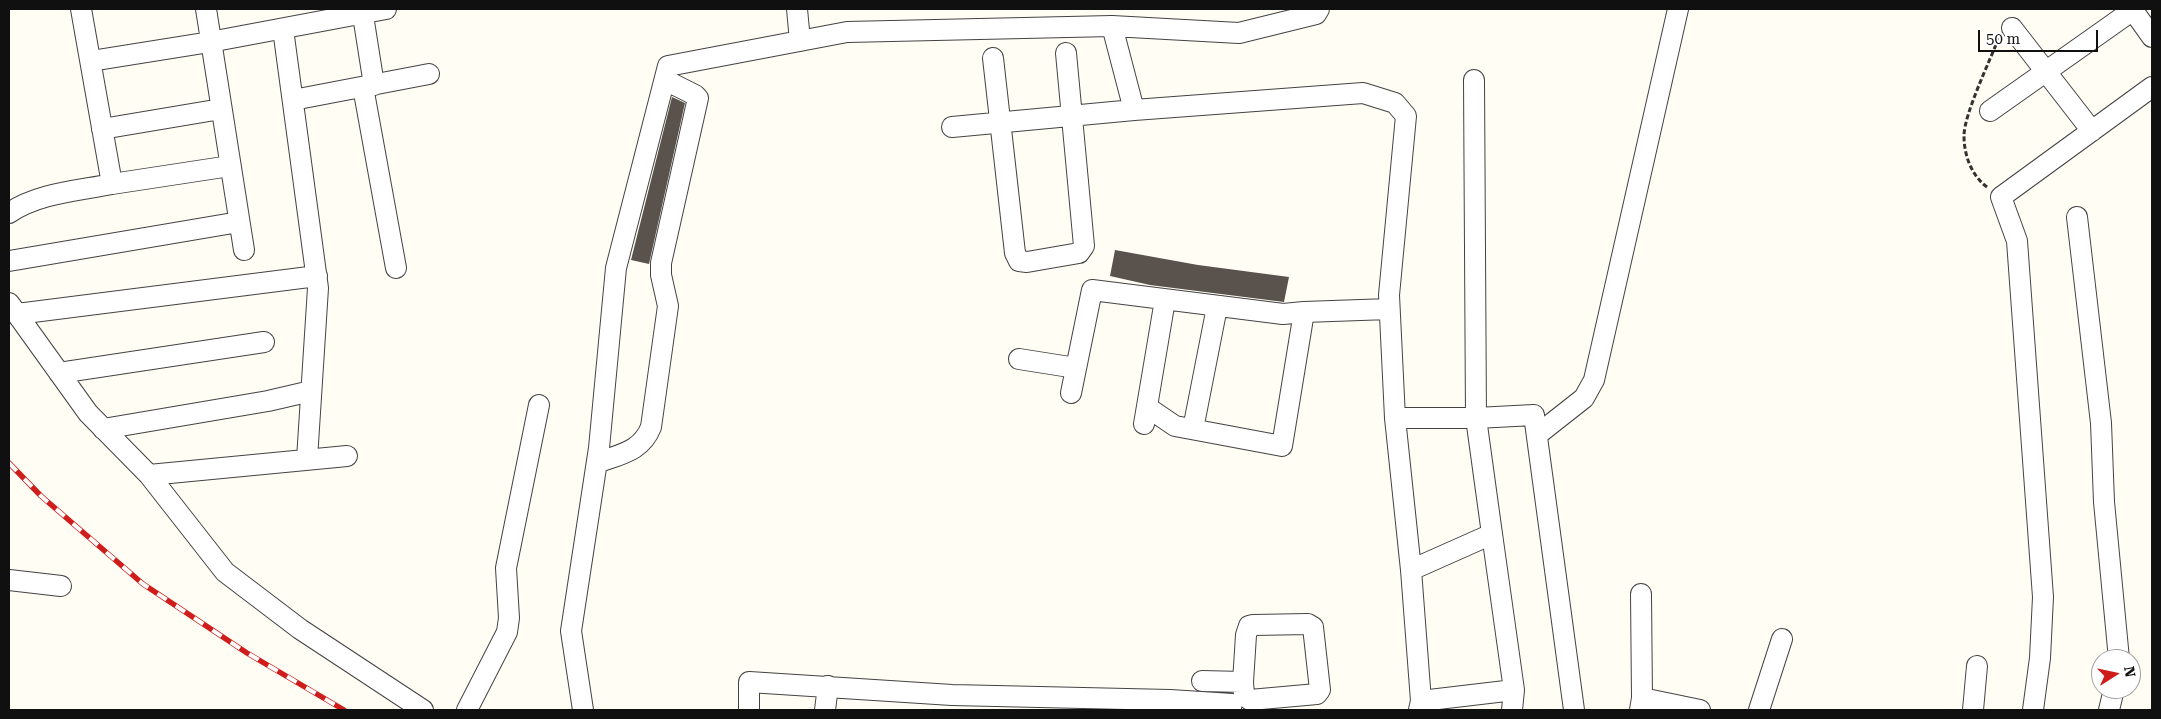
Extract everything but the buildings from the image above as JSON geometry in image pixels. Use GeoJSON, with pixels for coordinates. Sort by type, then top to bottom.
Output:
{"type":"FeatureCollection","features":[{"type":"Feature","properties":{"kind":"street"},"geometry":{"type":"LineString","coordinates":[[81,9],[112,184]]}},
{"type":"Feature","properties":{"kind":"street"},"geometry":{"type":"LineString","coordinates":[[206,9],[244,250]]}},
{"type":"Feature","properties":{"kind":"street"},"geometry":{"type":"LineString","coordinates":[[91,61],[210,42],[362,11],[386,9]]}},
{"type":"Feature","properties":{"kind":"street"},"geometry":{"type":"LineString","coordinates":[[797,9],[800,41]]}},
{"type":"Feature","properties":{"kind":"street"},"geometry":{"type":"LineString","coordinates":[[584,710],[571,631],[597,463],[616,268],[668,66],[847,32],[1112,26],[1143,18],[1239,33],[1316,14],[1319,9]]}},
{"type":"Feature","properties":{"kind":"street"},"geometry":{"type":"LineString","coordinates":[[1537,435],[1584,398],[1594,380],[1678,9]]}},
{"type":"Feature","properties":{"kind":"street"},"geometry":{"type":"LineString","coordinates":[[1990,111],[2133,9],[2152,38]]}},
{"type":"Feature","properties":{"kind":"street"},"geometry":{"type":"LineString","coordinates":[[362,11],[369,86],[396,268]]}},
{"type":"Feature","properties":{"kind":"street"},"geometry":{"type":"LineString","coordinates":[[1112,26],[1134,110]]}},
{"type":"Feature","properties":{"kind":"street"},"geometry":{"type":"LineString","coordinates":[[283,28],[317,276],[318,297],[307,459]]}},
{"type":"Feature","properties":{"kind":"street"},"geometry":{"type":"LineString","coordinates":[[2012,28],[2092,131]]}},
{"type":"Feature","properties":{"kind":"street"},"geometry":{"type":"LineString","coordinates":[[993,58],[1015,253],[1019,261],[1027,262],[1078,253],[1083,248],[1073,116],[1066,53]]}},
{"type":"Feature","properties":{"kind":"street"},"geometry":{"type":"LineString","coordinates":[[292,100],[428,74]]}},
{"type":"Feature","properties":{"kind":"street"},"geometry":{"type":"LineString","coordinates":[[597,463],[639,446],[646,440],[651,427],[668,306],[660,269],[698,98],[695,94],[665,80]]}},
{"type":"Feature","properties":{"kind":"street"},"geometry":{"type":"LineString","coordinates":[[1474,80],[1476,418],[1514,690],[1512,710]]}},
{"type":"Feature","properties":{"kind":"street"},"geometry":{"type":"LineString","coordinates":[[2033,710],[2040,658],[2043,596],[2018,241],[2001,197],[2152,87]]}},
{"type":"Feature","properties":{"kind":"street"},"geometry":{"type":"LineString","coordinates":[[952,127],[1134,110],[1363,94],[1395,103],[1406,116],[1389,309],[1395,418],[1411,570],[1420,706],[1514,690]]}},
{"type":"Feature","properties":{"kind":"street"},"geometry":{"type":"LineString","coordinates":[[102,129],[221,109]]}},
{"type":"Feature","properties":{"kind":"street"},"geometry":{"type":"LineString","coordinates":[[9,213],[22,204],[39,198],[112,184],[230,166]]}},
{"type":"Feature","properties":{"kind":"street"},"geometry":{"type":"LineString","coordinates":[[2078,217],[2101,423],[2104,502],[2118,649]]}},
{"type":"Feature","properties":{"kind":"street"},"geometry":{"type":"LineString","coordinates":[[9,260],[239,222]]}},
{"type":"Feature","properties":{"kind":"street"},"geometry":{"type":"LineString","coordinates":[[317,276],[13,308],[88,413],[149,475],[225,572],[300,629],[423,710]]}},
{"type":"Feature","properties":{"kind":"street"},"geometry":{"type":"LineString","coordinates":[[1071,393],[1092,290],[1283,314],[1389,309]]}},
{"type":"Feature","properties":{"kind":"street"},"geometry":{"type":"LineString","coordinates":[[1165,300],[1146,416],[1175,426],[1282,446],[1304,312]]}},
{"type":"Feature","properties":{"kind":"street"},"geometry":{"type":"LineString","coordinates":[[1193,429],[1217,307]]}},
{"type":"Feature","properties":{"kind":"street"},"geometry":{"type":"LineString","coordinates":[[60,373],[264,342]]}},
{"type":"Feature","properties":{"kind":"street"},"geometry":{"type":"LineString","coordinates":[[1019,359],[1076,368]]}},
{"type":"Feature","properties":{"kind":"street"},"geometry":{"type":"LineString","coordinates":[[104,429],[268,401],[311,391]]}},
{"type":"Feature","properties":{"kind":"street"},"geometry":{"type":"LineString","coordinates":[[467,710],[507,632],[506,568],[539,405]]}},
{"type":"Feature","properties":{"kind":"street"},"geometry":{"type":"LineString","coordinates":[[1395,418],[1476,418],[1534,414],[1574,710]]}},
{"type":"Feature","properties":{"kind":"street"},"geometry":{"type":"LineString","coordinates":[[149,475],[347,456]]}},
{"type":"Feature","properties":{"kind":"street"},"geometry":{"type":"LineString","coordinates":[[1411,570],[1492,534]]}},
{"type":"Feature","properties":{"kind":"street"},"geometry":{"type":"LineString","coordinates":[[9,580],[61,586]]}},
{"type":"Feature","properties":{"kind":"street"},"geometry":{"type":"LineString","coordinates":[[1641,594],[1641,704],[1700,710]]}},
{"type":"Feature","properties":{"kind":"street"},"geometry":{"type":"LineString","coordinates":[[749,710],[749,682],[952,695],[1170,700],[1231,707],[1249,626],[1308,624],[1313,627],[1319,693],[1250,700],[1244,695],[1238,682]]}},
{"type":"Feature","properties":{"kind":"street"},"geometry":{"type":"LineString","coordinates":[[1759,710],[1782,639]]}},
{"type":"Feature","properties":{"kind":"street"},"geometry":{"type":"LineString","coordinates":[[1973,710],[1977,666]]}},
{"type":"Feature","properties":{"kind":"street"},"geometry":{"type":"LineString","coordinates":[[1202,681],[1238,682]]}},
{"type":"Feature","properties":{"kind":"street"},"geometry":{"type":"LineString","coordinates":[[825,710],[828,686]]}},
{"type":"Feature","properties":{"kind":"railway"},"geometry":{"type":"LineString","coordinates":[[9,463],[41,496],[143,584],[247,653],[344,710]]}}]}
